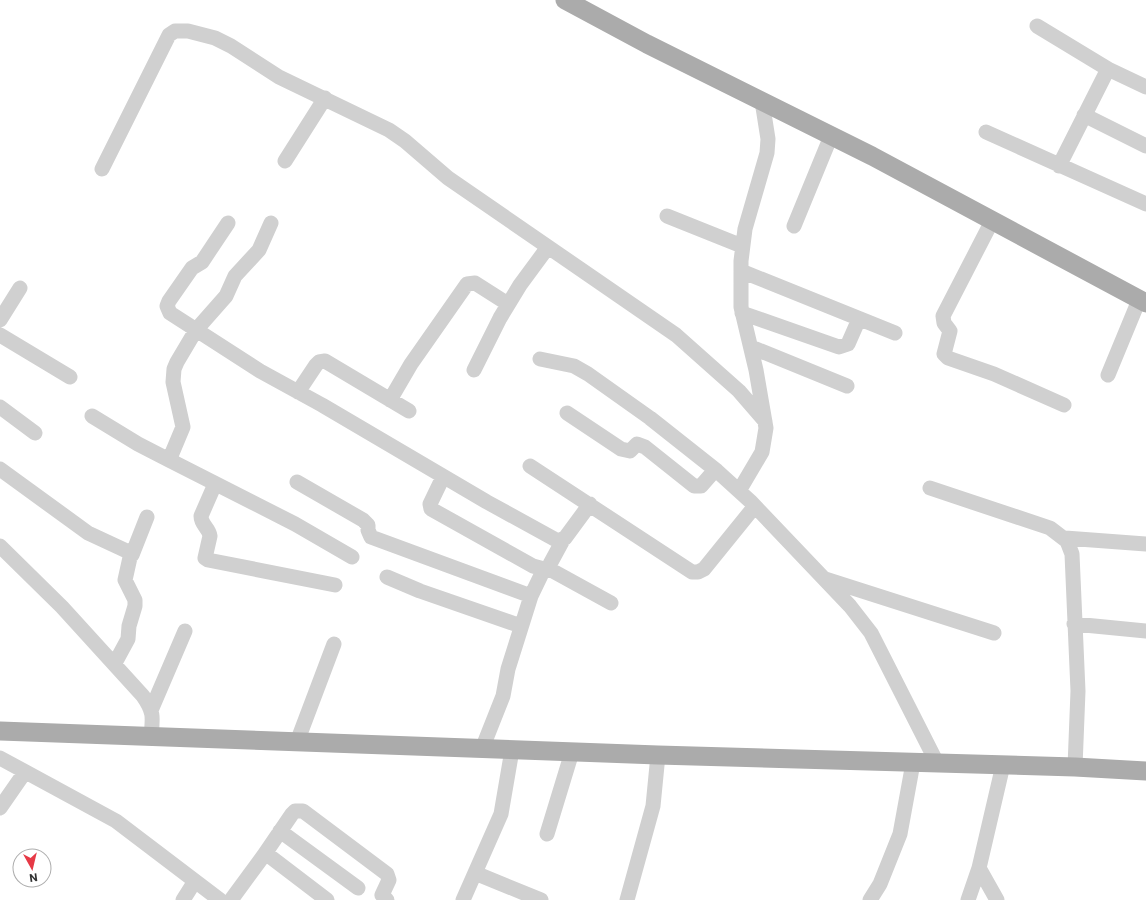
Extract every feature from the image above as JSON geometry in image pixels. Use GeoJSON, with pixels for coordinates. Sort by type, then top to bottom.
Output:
{"type":"FeatureCollection","features":[{"type":"Feature","properties":{"kind":"main road"},"geometry":{"type":"LineString","coordinates":[[565,0],[647,44],[831,136],[1143,301]]}},
{"type":"Feature","properties":{"kind":"main road"},"geometry":{"type":"LineString","coordinates":[[0,732],[151,736],[658,755],[1075,767],[1146,771]]}},
{"type":"Feature","properties":{"kind":"street"},"geometry":{"type":"LineString","coordinates":[[1037,26],[1108,69],[1146,87]]}},
{"type":"Feature","properties":{"kind":"street"},"geometry":{"type":"LineString","coordinates":[[102,169],[169,35],[175,31],[188,31],[215,38],[231,46],[279,77],[325,98],[389,130],[405,140],[448,178],[676,335],[739,391],[764,421]]}},
{"type":"Feature","properties":{"kind":"street"},"geometry":{"type":"LineString","coordinates":[[1059,166],[1108,69]]}},
{"type":"Feature","properties":{"kind":"street"},"geometry":{"type":"LineString","coordinates":[[285,162],[325,98]]}},
{"type":"Feature","properties":{"kind":"street"},"geometry":{"type":"LineString","coordinates":[[739,490],[762,452],[765,439],[764,421],[751,347],[742,312],[741,271],[742,246],[745,229],[767,153],[767,127],[762,101]]}},
{"type":"Feature","properties":{"kind":"street"},"geometry":{"type":"LineString","coordinates":[[1084,115],[1146,146]]}},
{"type":"Feature","properties":{"kind":"street"},"geometry":{"type":"LineString","coordinates":[[986,132],[1146,204]]}},
{"type":"Feature","properties":{"kind":"street"},"geometry":{"type":"LineString","coordinates":[[794,226],[831,136]]}},
{"type":"Feature","properties":{"kind":"street"},"geometry":{"type":"LineString","coordinates":[[667,216],[742,246]]}},
{"type":"Feature","properties":{"kind":"street"},"geometry":{"type":"LineString","coordinates":[[992,220],[943,316],[944,323],[950,331],[944,354],[948,358],[994,374],[1064,405]]}},
{"type":"Feature","properties":{"kind":"street"},"geometry":{"type":"LineString","coordinates":[[228,223],[202,262],[192,268],[167,306],[170,313],[260,371],[442,477],[558,541],[563,540]]}},
{"type":"Feature","properties":{"kind":"street"},"geometry":{"type":"LineString","coordinates":[[171,461],[170,458],[183,427],[173,382],[174,369],[196,330],[226,296],[235,276],[259,250],[271,223]]}},
{"type":"Feature","properties":{"kind":"street"},"geometry":{"type":"LineString","coordinates":[[474,370],[508,304],[548,247]]}},
{"type":"Feature","properties":{"kind":"street"},"geometry":{"type":"LineString","coordinates":[[741,271],[895,332]]}},
{"type":"Feature","properties":{"kind":"street"},"geometry":{"type":"LineString","coordinates":[[390,400],[411,364],[467,284],[475,284],[508,304]]}},
{"type":"Feature","properties":{"kind":"street"},"geometry":{"type":"LineString","coordinates":[[0,320],[20,288]]}},
{"type":"Feature","properties":{"kind":"street"},"geometry":{"type":"LineString","coordinates":[[1108,375],[1143,301]]}},
{"type":"Feature","properties":{"kind":"street"},"geometry":{"type":"LineString","coordinates":[[742,312],[839,346],[848,344],[859,318]]}},
{"type":"Feature","properties":{"kind":"street"},"geometry":{"type":"LineString","coordinates":[[0,335],[70,378]]}},
{"type":"Feature","properties":{"kind":"street"},"geometry":{"type":"LineString","coordinates":[[751,347],[847,386]]}},
{"type":"Feature","properties":{"kind":"street"},"geometry":{"type":"LineString","coordinates":[[540,359],[574,366],[588,374],[650,418],[739,490],[755,506],[850,606],[871,632],[937,763]]}},
{"type":"Feature","properties":{"kind":"street"},"geometry":{"type":"LineString","coordinates":[[298,392],[316,365],[319,362],[325,361],[409,411]]}},
{"type":"Feature","properties":{"kind":"street"},"geometry":{"type":"LineString","coordinates":[[0,407],[36,434]]}},
{"type":"Feature","properties":{"kind":"street"},"geometry":{"type":"LineString","coordinates":[[567,413],[621,449],[630,451],[637,444],[645,447],[694,486],[701,486],[715,470]]}},
{"type":"Feature","properties":{"kind":"street"},"geometry":{"type":"LineString","coordinates":[[92,416],[138,444],[295,524],[352,557]]}},
{"type":"Feature","properties":{"kind":"street"},"geometry":{"type":"LineString","coordinates":[[530,466],[590,504],[682,567],[692,572],[698,572],[704,569],[755,506]]}},
{"type":"Feature","properties":{"kind":"street"},"geometry":{"type":"LineString","coordinates":[[0,469],[88,533],[99,540],[130,552],[132,555]]}},
{"type":"Feature","properties":{"kind":"street"},"geometry":{"type":"LineString","coordinates":[[442,477],[430,504],[431,509],[533,566],[552,570],[611,603]]}},
{"type":"Feature","properties":{"kind":"street"},"geometry":{"type":"LineString","coordinates":[[297,482],[363,520],[368,525],[368,534],[376,539],[531,596]]}},
{"type":"Feature","properties":{"kind":"street"},"geometry":{"type":"LineString","coordinates":[[215,484],[201,516],[203,525],[209,532],[206,558],[208,560],[335,585]]}},
{"type":"Feature","properties":{"kind":"street"},"geometry":{"type":"LineString","coordinates":[[930,488],[1050,528],[1065,538],[1070,547],[1072,554],[1078,691],[1075,767]]}},
{"type":"Feature","properties":{"kind":"street"},"geometry":{"type":"LineString","coordinates":[[482,749],[503,696],[508,669],[531,596],[563,540],[590,504]]}},
{"type":"Feature","properties":{"kind":"street"},"geometry":{"type":"LineString","coordinates":[[115,663],[128,639],[129,626],[135,606],[135,600],[125,580],[132,555],[147,517]]}},
{"type":"Feature","properties":{"kind":"street"},"geometry":{"type":"LineString","coordinates":[[1065,538],[1146,544]]}},
{"type":"Feature","properties":{"kind":"street"},"geometry":{"type":"LineString","coordinates":[[0,546],[62,607],[115,663],[152,708],[153,715],[151,736]]}},
{"type":"Feature","properties":{"kind":"street"},"geometry":{"type":"LineString","coordinates":[[387,577],[420,591],[521,626]]}},
{"type":"Feature","properties":{"kind":"street"},"geometry":{"type":"LineString","coordinates":[[822,578],[994,633]]}},
{"type":"Feature","properties":{"kind":"street"},"geometry":{"type":"LineString","coordinates":[[1074,624],[1146,631]]}},
{"type":"Feature","properties":{"kind":"street"},"geometry":{"type":"LineString","coordinates":[[152,708],[185,631]]}},
{"type":"Feature","properties":{"kind":"street"},"geometry":{"type":"LineString","coordinates":[[298,742],[334,644]]}},
{"type":"Feature","properties":{"kind":"street"},"geometry":{"type":"LineString","coordinates":[[463,900],[501,814],[512,750]]}},
{"type":"Feature","properties":{"kind":"street"},"geometry":{"type":"LineString","coordinates":[[547,834],[572,752]]}},
{"type":"Feature","properties":{"kind":"street"},"geometry":{"type":"LineString","coordinates":[[627,900],[653,806],[658,755]]}},
{"type":"Feature","properties":{"kind":"street"},"geometry":{"type":"LineString","coordinates":[[0,758],[116,821],[220,900]]}},
{"type":"Feature","properties":{"kind":"street"},"geometry":{"type":"LineString","coordinates":[[870,900],[880,884],[900,834],[913,763]]}},
{"type":"Feature","properties":{"kind":"street"},"geometry":{"type":"LineString","coordinates":[[968,900],[979,868],[1003,765]]}},
{"type":"Feature","properties":{"kind":"street"},"geometry":{"type":"LineString","coordinates":[[0,808],[25,772]]}},
{"type":"Feature","properties":{"kind":"street"},"geometry":{"type":"LineString","coordinates":[[230,900],[296,811],[303,811],[387,874],[389,880],[382,895],[387,900]]}},
{"type":"Feature","properties":{"kind":"street"},"geometry":{"type":"LineString","coordinates":[[280,831],[358,888]]}},
{"type":"Feature","properties":{"kind":"street"},"geometry":{"type":"LineString","coordinates":[[264,855],[268,855],[327,900]]}},
{"type":"Feature","properties":{"kind":"street"},"geometry":{"type":"LineString","coordinates":[[979,868],[997,900]]}},
{"type":"Feature","properties":{"kind":"street"},"geometry":{"type":"LineString","coordinates":[[475,873],[541,900]]}},
{"type":"Feature","properties":{"kind":"street"},"geometry":{"type":"LineString","coordinates":[[183,900],[195,881]]}}]}
